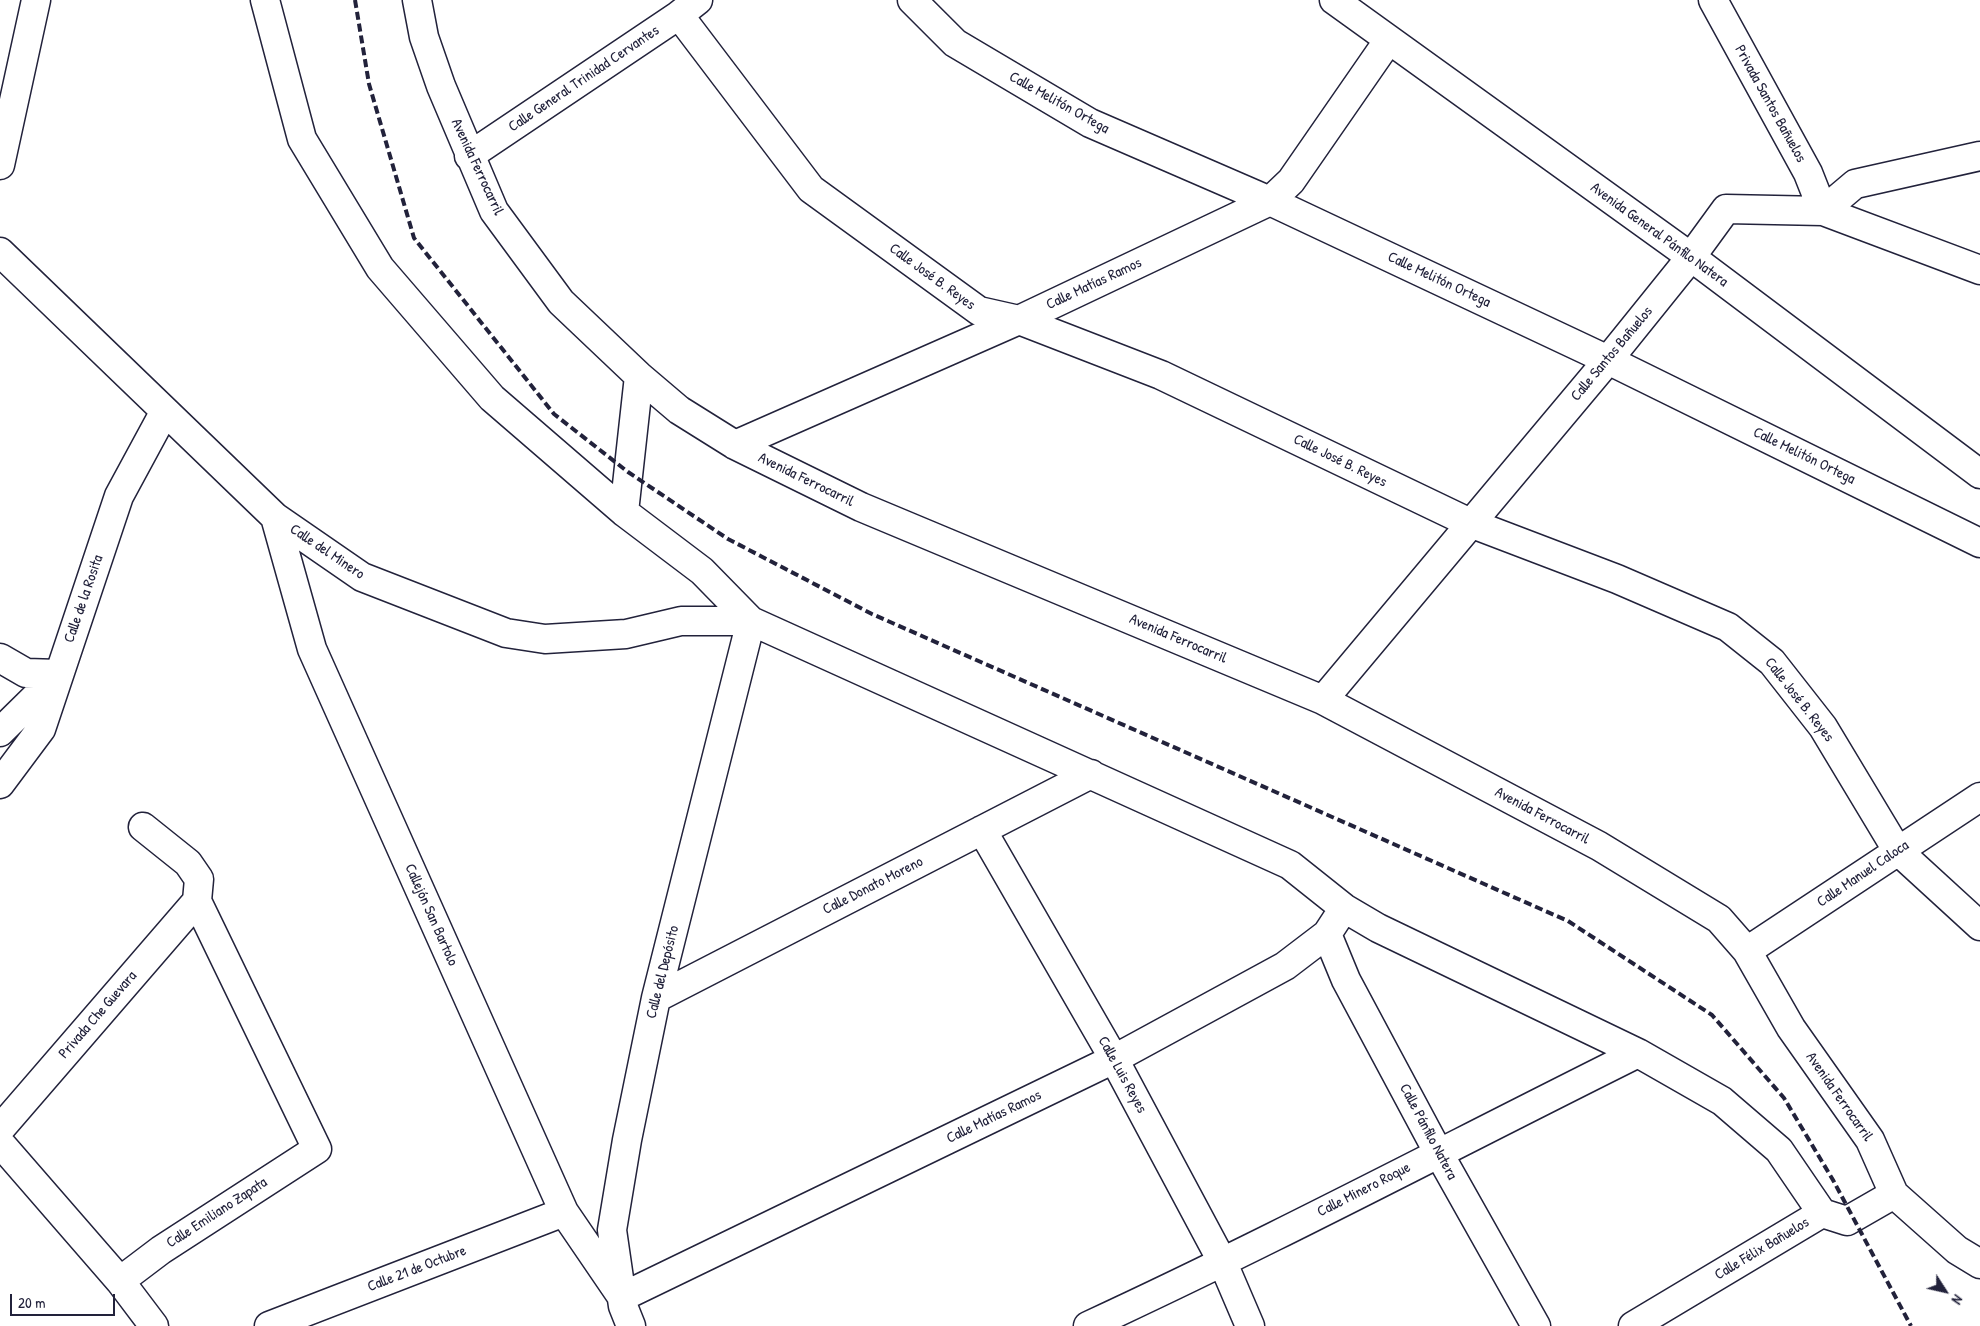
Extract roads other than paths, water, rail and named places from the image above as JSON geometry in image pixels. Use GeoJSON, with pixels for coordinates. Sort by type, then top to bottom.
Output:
{"type":"FeatureCollection","features":[{"type":"Feature","properties":{"kind":"street"},"geometry":{"type":"LineString","coordinates":[[0,165],[36,0]]}},
{"type":"Feature","properties":{"kind":"street"},"geometry":{"type":"LineString","coordinates":[[265,0],[302,139],[380,268],[492,398],[624,512],[702,571],[751,621],[1290,866],[1344,908],[1378,928],[1638,1053],[1722,1101],[1779,1150],[1822,1213]]}},
{"type":"Feature","properties":{"kind":"street","name":"Avenida Ferrocarril"},"geometry":{"type":"LineString","coordinates":[[417,0],[424,37],[469,156],[494,211],[561,302],[639,376],[679,410],[735,445],[861,507],[1322,700],[1598,846],[1719,919],[1746,952],[1791,1028],[1870,1140],[1894,1194],[1957,1250],[1980,1264]]}},
{"type":"Feature","properties":{"kind":"street","name":"Calle Melitón Ortega"},"geometry":{"type":"LineString","coordinates":[[912,0],[955,43],[1090,123],[1270,201],[1608,360],[1980,543]]}},
{"type":"Feature","properties":{"kind":"street","name":"Avenida General Pánfilo Natera"},"geometry":{"type":"LineString","coordinates":[[1334,0],[1388,41],[1691,257],[1980,474]]}},
{"type":"Feature","properties":{"kind":"street","name":"Privada Santos Bañuelos"},"geometry":{"type":"LineString","coordinates":[[1713,0],[1808,173],[1822,211]]}},
{"type":"Feature","properties":{"kind":"street","name":"Calle General Trinidad Cervantes"},"geometry":{"type":"LineString","coordinates":[[469,156],[689,8]]}},
{"type":"Feature","properties":{"kind":"street","name":"Calle José B. Reyes"},"geometry":{"type":"LineString","coordinates":[[689,8],[811,189],[979,311],[1019,320],[1161,375],[1470,523],[1617,579],[1728,627],[1772,662],[1823,726],[1897,850],[1980,926]]}},
{"type":"Feature","properties":{"kind":"street","name":"Calle Matías Ramos"},"geometry":{"type":"LineString","coordinates":[[735,445],[1019,320],[1270,201],[1291,181],[1388,41]]}},
{"type":"Feature","properties":{"kind":"street"},"geometry":{"type":"LineString","coordinates":[[1822,211],[1856,184],[1980,156]]}},
{"type":"Feature","properties":{"kind":"street","name":"Calle Santos Bañuelos"},"geometry":{"type":"LineString","coordinates":[[1322,700],[1608,360],[1691,257],[1726,209],[1822,211]]}},
{"type":"Feature","properties":{"kind":"street"},"geometry":{"type":"LineString","coordinates":[[1822,211],[1980,270]]}},
{"type":"Feature","properties":{"kind":"street","name":"Calle del Minero"},"geometry":{"type":"LineString","coordinates":[[0,252],[276,517],[362,577],[506,633],[545,639],[626,634],[681,621],[751,621]]}},
{"type":"Feature","properties":{"kind":"street"},"geometry":{"type":"LineString","coordinates":[[624,512],[639,376]]}},
{"type":"Feature","properties":{"kind":"street","name":"Calle de la Rosita"},"geometry":{"type":"LineString","coordinates":[[0,784],[41,729],[118,496],[165,412]]}},
{"type":"Feature","properties":{"kind":"street","name":"Callejón San Bartolo"},"geometry":{"type":"LineString","coordinates":[[276,517],[312,648],[564,1212],[622,1297]]}},
{"type":"Feature","properties":{"kind":"street","name":"Calle del Depósito"},"geometry":{"type":"LineString","coordinates":[[631,1326],[622,1297],[612,1230],[627,1140],[656,998],[751,621]]}},
{"type":"Feature","properties":{"kind":"street"},"geometry":{"type":"LineString","coordinates":[[0,658],[26,673],[59,674]]}},
{"type":"Feature","properties":{"kind":"street"},"geometry":{"type":"LineString","coordinates":[[0,732],[59,674]]}},
{"type":"Feature","properties":{"kind":"street","name":"Calle Donato Moreno"},"geometry":{"type":"LineString","coordinates":[[656,998],[1091,774]]}},
{"type":"Feature","properties":{"kind":"street","name":"Calle Manuel Caloca"},"geometry":{"type":"LineString","coordinates":[[1746,952],[1897,850],[1980,797]]}},
{"type":"Feature","properties":{"kind":"street"},"geometry":{"type":"LineString","coordinates":[[143,827],[188,863],[199,879],[197,901]]}},
{"type":"Feature","properties":{"kind":"street","name":"Calle Luis Reyes"},"geometry":{"type":"LineString","coordinates":[[982,830],[1114,1059],[1224,1263],[1250,1326]]}},
{"type":"Feature","properties":{"kind":"street","name":"Privada Che Guevara"},"geometry":{"type":"LineString","coordinates":[[0,1129],[197,901]]}},
{"type":"Feature","properties":{"kind":"street","name":"Calle Emiliano Zapata"},"geometry":{"type":"LineString","coordinates":[[120,1281],[161,1250],[317,1149],[197,901]]}},
{"type":"Feature","properties":{"kind":"street","name":"Calle Matías Ramos"},"geometry":{"type":"LineString","coordinates":[[622,1297],[1114,1059],[1285,966],[1328,934],[1344,908]]}},
{"type":"Feature","properties":{"kind":"street","name":"Calle Pánfilo Natera"},"geometry":{"type":"LineString","coordinates":[[1328,934],[1346,980],[1438,1152],[1536,1326]]}},
{"type":"Feature","properties":{"kind":"street","name":"Calle Minero Roque"},"geometry":{"type":"LineString","coordinates":[[1088,1326],[1224,1263],[1438,1152],[1638,1053]]}},
{"type":"Feature","properties":{"kind":"street"},"geometry":{"type":"LineString","coordinates":[[0,1143],[120,1281],[154,1326]]}},
{"type":"Feature","properties":{"kind":"street","name":"Calle Félix Bañuelos"},"geometry":{"type":"LineString","coordinates":[[1633,1326],[1822,1213],[1847,1221],[1894,1194]]}},
{"type":"Feature","properties":{"kind":"street","name":"Calle 21 de Octubre"},"geometry":{"type":"LineString","coordinates":[[269,1326],[564,1212]]}},
{"type":"Feature","properties":{"kind":"railway"},"geometry":{"type":"LineString","coordinates":[[355,0],[369,84],[414,238],[554,414],[628,472],[728,539],[872,614],[1568,921],[1712,1015],[1784,1098],[1833,1180],[1911,1326]]}}]}
